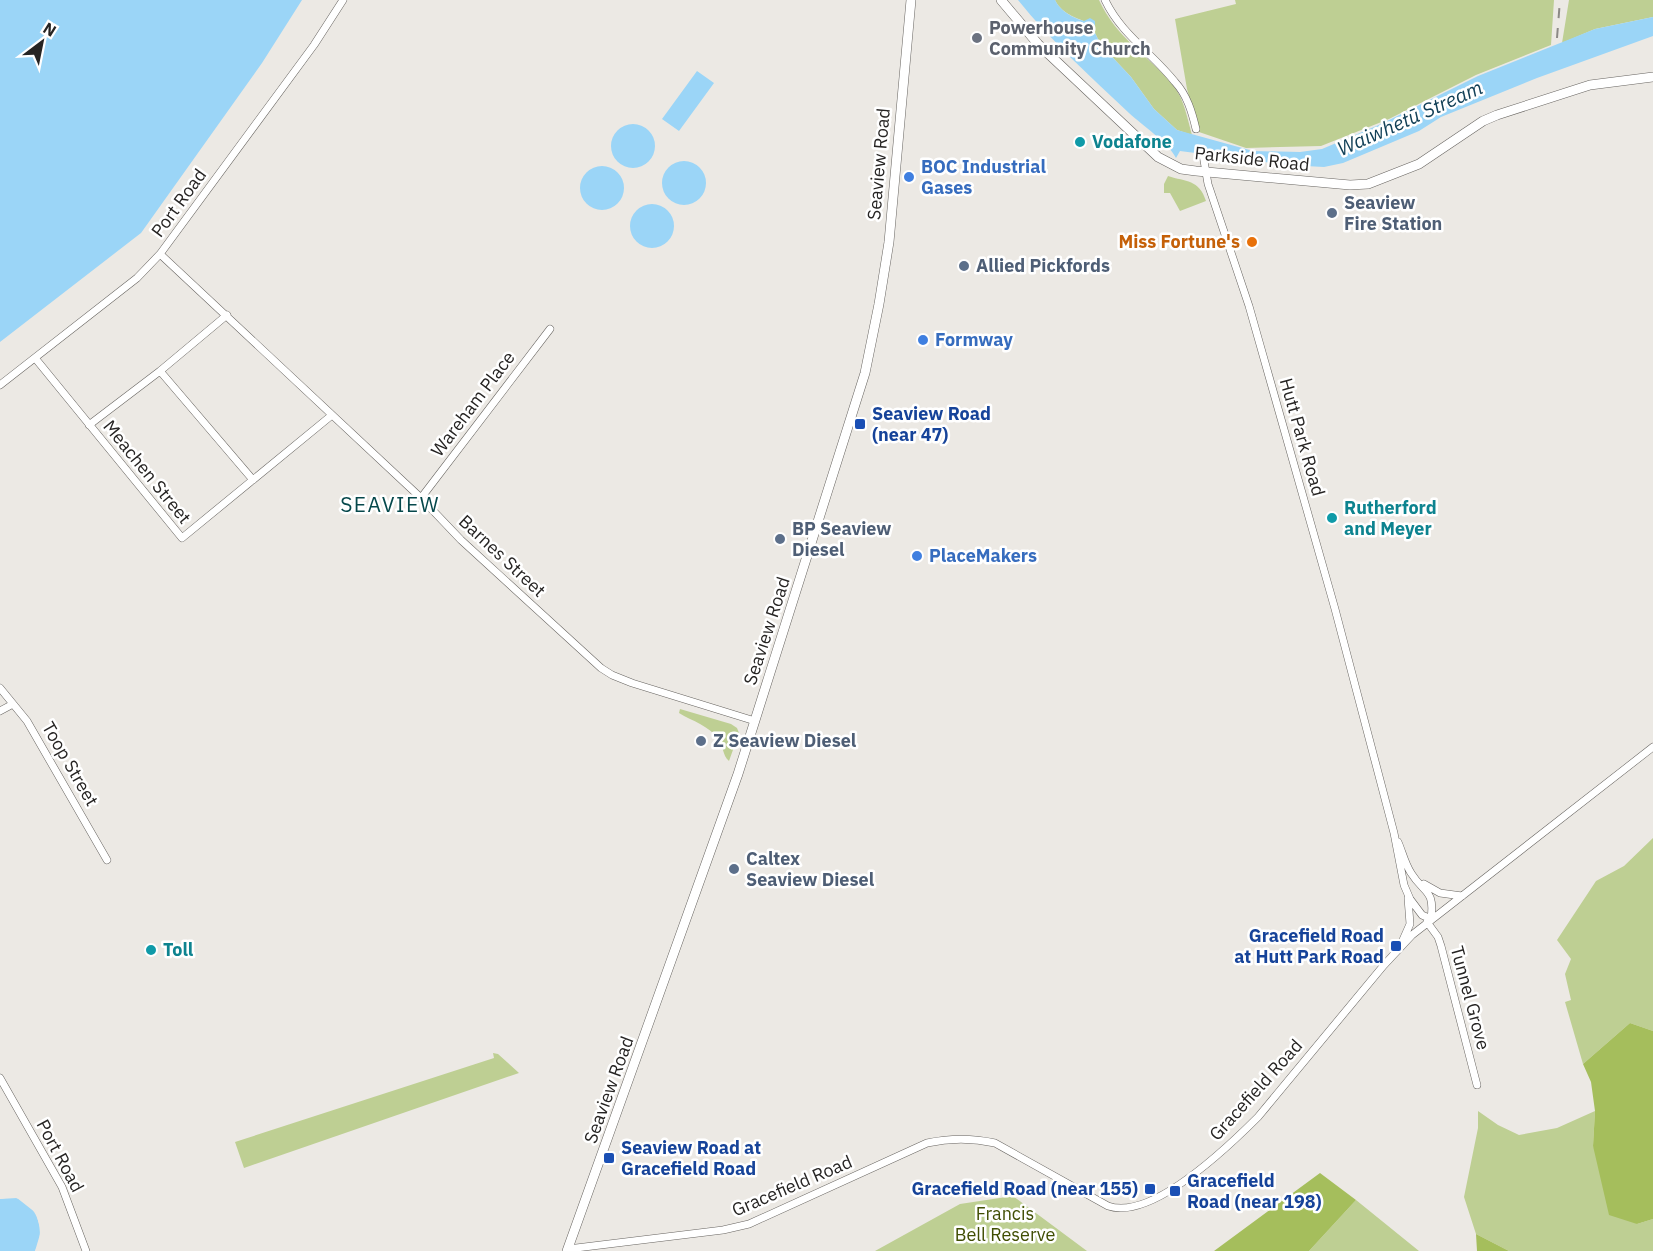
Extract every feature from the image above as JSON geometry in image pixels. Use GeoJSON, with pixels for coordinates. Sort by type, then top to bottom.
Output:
{"type":"FeatureCollection","features":[{"type":"Feature","properties":{"kind":"main road","name":"Seaview Road"},"geometry":{"type":"LineString","coordinates":[[568,1250],[716,839],[850,426],[874,334],[889,242],[911,0]]}},
{"type":"Feature","properties":{"kind":"main road","name":"Parkside Road"},"geometry":{"type":"LineString","coordinates":[[1001,0],[1038,44],[1158,157],[1181,169],[1350,185],[1368,184],[1430,159],[1477,124],[1497,115],[1590,85],[1653,77]]}},
{"type":"Feature","properties":{"kind":"street","name":"Port Road"},"geometry":{"type":"LineString","coordinates":[[0,385],[137,278],[160,254],[314,45],[342,0]]}},
{"type":"Feature","properties":{"kind":"street"},"geometry":{"type":"LineString","coordinates":[[1105,0],[1121,27],[1175,81],[1186,98],[1196,129]]}},
{"type":"Feature","properties":{"kind":"street","name":"Hutt Park Road"},"geometry":{"type":"LineString","coordinates":[[1203,155],[1208,184],[1249,306],[1267,369],[1395,833],[1411,914],[1410,924],[1400,947]]}},
{"type":"Feature","properties":{"kind":"street","name":"Barnes Street"},"geometry":{"type":"LineString","coordinates":[[160,254],[421,498],[461,540],[612,675],[755,721]]}},
{"type":"Feature","properties":{"kind":"street"},"geometry":{"type":"LineString","coordinates":[[89,424],[160,371],[227,315]]}},
{"type":"Feature","properties":{"kind":"street","name":"Wareham Place"},"geometry":{"type":"LineString","coordinates":[[421,498],[550,329]]}},
{"type":"Feature","properties":{"kind":"street","name":"Meachen Street"},"geometry":{"type":"LineString","coordinates":[[35,358],[182,538],[332,415]]}},
{"type":"Feature","properties":{"kind":"street"},"geometry":{"type":"LineString","coordinates":[[160,371],[253,480]]}},
{"type":"Feature","properties":{"kind":"street","name":"Toop Street"},"geometry":{"type":"LineString","coordinates":[[0,688],[27,721],[107,860]]}},
{"type":"Feature","properties":{"kind":"street"},"geometry":{"type":"LineString","coordinates":[[0,711],[13,704]]}},
{"type":"Feature","properties":{"kind":"street","name":"Gracefield Road"},"geometry":{"type":"LineString","coordinates":[[568,1250],[723,1230],[749,1224],[927,1143],[947,1138],[979,1139],[995,1143],[1117,1210],[1130,1208],[1173,1189],[1235,1140],[1262,1112],[1400,947],[1429,920],[1653,747]]}},
{"type":"Feature","properties":{"kind":"street","name":"Hutt Park Road"},"geometry":{"type":"LineString","coordinates":[[1395,833],[1410,873],[1432,900],[1429,920],[1422,915],[1407,893]]}},
{"type":"Feature","properties":{"kind":"street"},"geometry":{"type":"LineString","coordinates":[[1417,880],[1440,893],[1462,896]]}},
{"type":"Feature","properties":{"kind":"street","name":"Tunnel Grove"},"geometry":{"type":"LineString","coordinates":[[1429,920],[1441,946],[1477,1085]]}},
{"type":"Feature","properties":{"kind":"street","name":"Port Road"},"geometry":{"type":"LineString","coordinates":[[0,1078],[62,1187],[86,1251]]}},
{"type":"Feature","properties":{"kind":"green space"},"geometry":{"type":"Polygon","coordinates":[[[1055,0],[1099,0],[1106,14],[1123,36],[1176,89],[1185,108],[1192,135],[1177,130],[1154,109],[1131,77],[1101,45],[1094,25],[1067,13],[1055,0]]]}},
{"type":"Feature","properties":{"kind":"green space"},"geometry":{"type":"Polygon","coordinates":[[[1235,0],[1554,0],[1551,45],[1476,75],[1389,119],[1321,146],[1246,148],[1199,132],[1187,89],[1175,19],[1236,4],[1235,0]]]}},
{"type":"Feature","properties":{"kind":"green space"},"geometry":{"type":"Polygon","coordinates":[[[1569,0],[1653,0],[1653,17],[1595,29],[1562,43],[1569,0]]]}},
{"type":"Feature","properties":{"kind":"green space"},"geometry":{"type":"Polygon","coordinates":[[[1168,176],[1196,185],[1206,201],[1180,211],[1170,193],[1164,193],[1164,184],[1168,176]]]}},
{"type":"Feature","properties":{"kind":"green space"},"geometry":{"type":"Polygon","coordinates":[[[680,709],[731,724],[737,728],[739,733],[729,761],[715,735],[706,727],[679,713],[680,709]]]}},
{"type":"Feature","properties":{"kind":"green space"},"geometry":{"type":"Polygon","coordinates":[[[1653,838],[1653,1031],[1630,1023],[1583,1064],[1565,1002],[1571,1000],[1565,974],[1571,959],[1557,940],[1596,881],[1624,866],[1653,838]]]}},
{"type":"Feature","properties":{"kind":"green space"},"geometry":{"type":"Polygon","coordinates":[[[1630,1023],[1653,1031],[1653,1219],[1637,1224],[1609,1215],[1593,1146],[1595,1111],[1591,1082],[1583,1064],[1630,1023]]]}},
{"type":"Feature","properties":{"kind":"green space"},"geometry":{"type":"Polygon","coordinates":[[[493,1053],[498,1054],[519,1073],[244,1168],[235,1142],[494,1058],[493,1053]]]}},
{"type":"Feature","properties":{"kind":"green space"},"geometry":{"type":"Polygon","coordinates":[[[1478,1111],[1498,1125],[1519,1135],[1557,1128],[1595,1111],[1593,1146],[1637,1224],[1653,1219],[1653,1251],[1509,1251],[1476,1234],[1464,1197],[1478,1128],[1478,1111]]]}},
{"type":"Feature","properties":{"kind":"green space"},"geometry":{"type":"Polygon","coordinates":[[[1320,1173],[1356,1200],[1309,1251],[1214,1251],[1320,1173]]]}},
{"type":"Feature","properties":{"kind":"green space","name":"Francis Bell Reserve"},"geometry":{"type":"Polygon","coordinates":[[[1013,1196],[1087,1251],[875,1251],[960,1204],[1013,1196]]]}},
{"type":"Feature","properties":{"kind":"green space"},"geometry":{"type":"Polygon","coordinates":[[[1356,1200],[1419,1251],[1309,1251],[1356,1200]]]}},
{"type":"Feature","properties":{"kind":"green space"},"geometry":{"type":"Polygon","coordinates":[[[1476,1234],[1509,1251],[1477,1251],[1476,1234]]]}},
{"type":"Feature","properties":{"kind":"water"},"geometry":{"type":"Polygon","coordinates":[[[0,0],[302,0],[262,63],[141,233],[0,342],[0,0]]]}},
{"type":"Feature","properties":{"kind":"water","name":"Waiwhetū Stream"},"geometry":{"type":"Polygon","coordinates":[[[1018,0],[1055,0],[1063,11],[1071,16],[1084,21],[1090,18],[1095,21],[1095,33],[1101,45],[1131,77],[1154,109],[1177,130],[1253,151],[1300,152],[1322,149],[1381,124],[1478,76],[1595,29],[1653,17],[1653,36],[1537,78],[1441,117],[1419,131],[1343,163],[1324,167],[1287,165],[1180,151],[1176,158],[1161,140],[1129,113],[1044,30],[1018,0]]]}},
{"type":"Feature","properties":{"kind":"water"},"geometry":{"type":"Polygon","coordinates":[[[697,71],[714,83],[679,131],[662,119],[697,71]]]}},
{"type":"Feature","properties":{"kind":"water"},"geometry":{"type":"Polygon","coordinates":[[[633,124],[649,130],[655,146],[649,162],[633,168],[617,162],[611,146],[617,130],[633,124]]]}},
{"type":"Feature","properties":{"kind":"water"},"geometry":{"type":"Polygon","coordinates":[[[684,161],[700,167],[706,183],[700,199],[684,205],[668,199],[662,183],[668,167],[684,161]]]}},
{"type":"Feature","properties":{"kind":"water"},"geometry":{"type":"Polygon","coordinates":[[[602,166],[618,172],[624,188],[618,204],[602,210],[586,204],[580,188],[586,172],[602,166]]]}},
{"type":"Feature","properties":{"kind":"water"},"geometry":{"type":"Polygon","coordinates":[[[652,204],[668,210],[674,226],[668,242],[652,248],[636,242],[630,226],[636,210],[652,204]]]}},
{"type":"Feature","properties":{"kind":"water"},"geometry":{"type":"Polygon","coordinates":[[[11,1197],[27,1204],[37,1217],[40,1234],[35,1251],[0,1251],[0,1199],[11,1197]]]}},
{"type":"Feature","properties":{"kind":"pier"},"geometry":{"type":"Polygon","coordinates":[[[9,1194],[23,1197],[38,1211],[44,1232],[39,1251],[35,1251],[41,1231],[36,1213],[17,1198],[0,1199],[0,1196],[9,1194]]]}},
{"type":"Feature","properties":{"kind":"railway"},"geometry":{"type":"LineString","coordinates":[[1557,38],[1560,0]]}},
{"type":"Feature","properties":{"kind":"place","name":"Powerhouse Community Church"},"geometry":{"type":"Point","coordinates":[977,38]}},
{"type":"Feature","properties":{"kind":"place","name":"Vodafone"},"geometry":{"type":"Point","coordinates":[1080,142]}},
{"type":"Feature","properties":{"kind":"place","name":"BOC Industrial Gases"},"geometry":{"type":"Point","coordinates":[909,177]}},
{"type":"Feature","properties":{"kind":"place","name":"Seaview Fire Station"},"geometry":{"type":"Point","coordinates":[1332,213]}},
{"type":"Feature","properties":{"kind":"place","name":"Miss Fortune's"},"geometry":{"type":"Point","coordinates":[1252,242]}},
{"type":"Feature","properties":{"kind":"place","name":"Allied Pickfords"},"geometry":{"type":"Point","coordinates":[964,266]}},
{"type":"Feature","properties":{"kind":"place","name":"Formway"},"geometry":{"type":"Point","coordinates":[923,340]}},
{"type":"Feature","properties":{"kind":"place","name":"Seaview Road (near 47)"},"geometry":{"type":"Point","coordinates":[860,424]}},
{"type":"Feature","properties":{"kind":"place","name":"Rutherford and Meyer"},"geometry":{"type":"Point","coordinates":[1332,518]}},
{"type":"Feature","properties":{"kind":"place","name":"BP Seaview Diesel"},"geometry":{"type":"Point","coordinates":[780,539]}},
{"type":"Feature","properties":{"kind":"place","name":"PlaceMakers"},"geometry":{"type":"Point","coordinates":[917,556]}},
{"type":"Feature","properties":{"kind":"place","name":"Z Seaview Diesel"},"geometry":{"type":"Point","coordinates":[701,741]}},
{"type":"Feature","properties":{"kind":"place","name":"Caltex Seaview Diesel"},"geometry":{"type":"Point","coordinates":[734,869]}},
{"type":"Feature","properties":{"kind":"place","name":"Gracefield Road at Hutt Park Road"},"geometry":{"type":"Point","coordinates":[1396,946]}},
{"type":"Feature","properties":{"kind":"place","name":"Toll"},"geometry":{"type":"Point","coordinates":[151,950]}},
{"type":"Feature","properties":{"kind":"place","name":"Seaview Road at Gracefield Road"},"geometry":{"type":"Point","coordinates":[609,1158]}},
{"type":"Feature","properties":{"kind":"place","name":"Gracefield Road (near 155)"},"geometry":{"type":"Point","coordinates":[1150,1189]}},
{"type":"Feature","properties":{"kind":"place","name":"Gracefield Road (near 198)"},"geometry":{"type":"Point","coordinates":[1175,1191]}},
{"type":"Feature","properties":{"kind":"district","name":"SEAVIEW"},"geometry":{"type":"Point","coordinates":[390,505]}}]}
